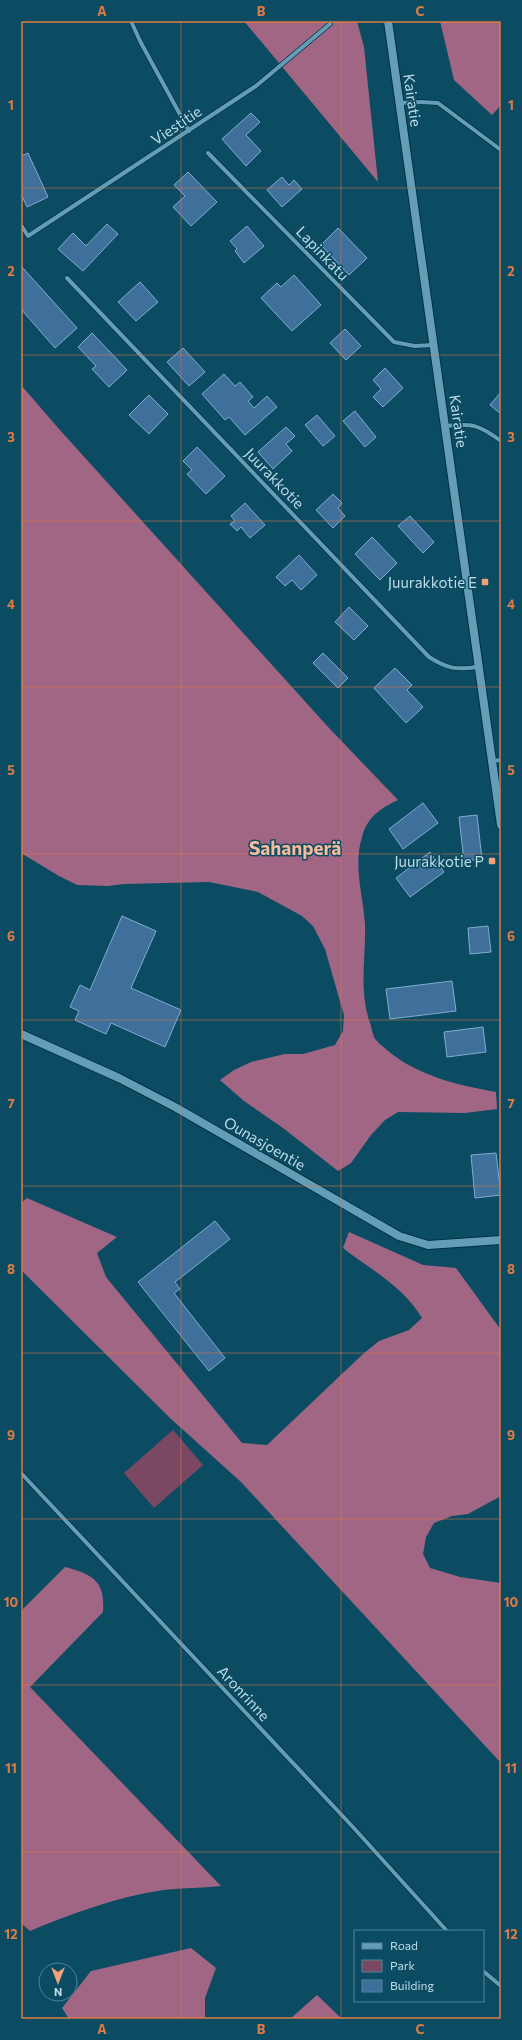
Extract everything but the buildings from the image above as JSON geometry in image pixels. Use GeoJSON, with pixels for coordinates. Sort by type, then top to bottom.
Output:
{"type":"FeatureCollection","features":[{"type":"Feature","properties":{"kind":"main road","name":"Kairatie"},"geometry":{"type":"LineString","coordinates":[[388,21],[501,825]]}},
{"type":"Feature","properties":{"kind":"main road","name":"Ounasjoentie"},"geometry":{"type":"LineString","coordinates":[[21,1034],[119,1078],[174,1107],[399,1236],[428,1245],[501,1240]]}},
{"type":"Feature","properties":{"kind":"street"},"geometry":{"type":"LineString","coordinates":[[131,21],[143,47],[189,131]]}},
{"type":"Feature","properties":{"kind":"street","name":"Viestitie"},"geometry":{"type":"LineString","coordinates":[[21,225],[28,236],[256,86],[330,24]]}},
{"type":"Feature","properties":{"kind":"street"},"geometry":{"type":"LineString","coordinates":[[399,103],[438,103],[501,150]]}},
{"type":"Feature","properties":{"kind":"street","name":"Lapinkatu"},"geometry":{"type":"LineString","coordinates":[[208,153],[394,342],[414,346],[433,345]]}},
{"type":"Feature","properties":{"kind":"street","name":"Juurakkotie"},"geometry":{"type":"LineString","coordinates":[[67,278],[429,657],[444,666],[459,670],[478,667]]}},
{"type":"Feature","properties":{"kind":"street"},"geometry":{"type":"LineString","coordinates":[[446,426],[464,424],[484,428],[501,441]]}},
{"type":"Feature","properties":{"kind":"street"},"geometry":{"type":"LineString","coordinates":[[492,761],[501,760]]}},
{"type":"Feature","properties":{"kind":"street","name":"Aronrinne"},"geometry":{"type":"LineString","coordinates":[[21,1473],[352,1826],[446,1930]]}},
{"type":"Feature","properties":{"kind":"street"},"geometry":{"type":"LineString","coordinates":[[484,1972],[501,1986]]}},
{"type":"Feature","properties":{"kind":"green space"},"geometry":{"type":"Polygon","coordinates":[[[173,1430],[203,1465],[154,1508],[124,1473],[173,1430]]]}},
{"type":"Feature","properties":{"kind":"shaded area"},"geometry":{"type":"Polygon","coordinates":[[[244,21],[357,21],[364,47],[378,182],[244,21]]]}},
{"type":"Feature","properties":{"kind":"shaded area"},"geometry":{"type":"Polygon","coordinates":[[[440,21],[501,21],[501,105],[492,115],[454,80],[440,21]]]}},
{"type":"Feature","properties":{"kind":"shaded area"},"geometry":{"type":"Polygon","coordinates":[[[21,385],[329,728],[398,800],[380,810],[371,819],[364,830],[359,848],[358,869],[365,924],[364,988],[367,1013],[373,1035],[375,1039],[387,1050],[411,1067],[438,1078],[496,1092],[497,1109],[465,1113],[398,1112],[385,1120],[371,1135],[351,1163],[338,1171],[283,1128],[244,1101],[220,1080],[234,1070],[251,1062],[285,1054],[303,1054],[335,1045],[343,1031],[344,1015],[325,949],[313,926],[302,916],[258,892],[209,882],[124,884],[108,886],[77,885],[21,853],[21,385]]]}},
{"type":"Feature","properties":{"kind":"shaded area"},"geometry":{"type":"Polygon","coordinates":[[[27,1198],[117,1237],[97,1253],[106,1277],[242,1443],[267,1445],[363,1354],[379,1341],[409,1330],[422,1318],[406,1297],[386,1279],[343,1248],[349,1232],[423,1265],[456,1268],[501,1330],[501,1496],[468,1514],[452,1516],[434,1523],[426,1537],[423,1554],[430,1568],[460,1577],[501,1583],[501,1763],[241,1482],[170,1418],[21,1270],[21,1203],[27,1198]]]}},
{"type":"Feature","properties":{"kind":"shaded area"},"geometry":{"type":"Polygon","coordinates":[[[65,1567],[83,1573],[96,1581],[100,1586],[102,1593],[103,1612],[30,1687],[221,1886],[163,1890],[112,1901],[62,1918],[30,1931],[21,1923],[21,1611],[65,1567]]]}},
{"type":"Feature","properties":{"kind":"shaded area"},"geometry":{"type":"Polygon","coordinates":[[[191,1948],[216,1968],[205,1998],[205,2019],[69,2019],[62,2008],[67,2002],[78,2002],[78,1988],[91,1971],[191,1948]]]}},
{"type":"Feature","properties":{"kind":"shaded area"},"geometry":{"type":"Polygon","coordinates":[[[317,1995],[342,2019],[290,2019],[317,1995]]]}},
{"type":"Feature","properties":{"kind":"place","name":"Juurakkotie E"},"geometry":{"type":"Point","coordinates":[485,582]}},
{"type":"Feature","properties":{"kind":"place","name":"Juurakkotie P"},"geometry":{"type":"Point","coordinates":[492,861]}},
{"type":"Feature","properties":{"kind":"district","name":"Sahanperä"},"geometry":{"type":"Point","coordinates":[295,847]}}]}
